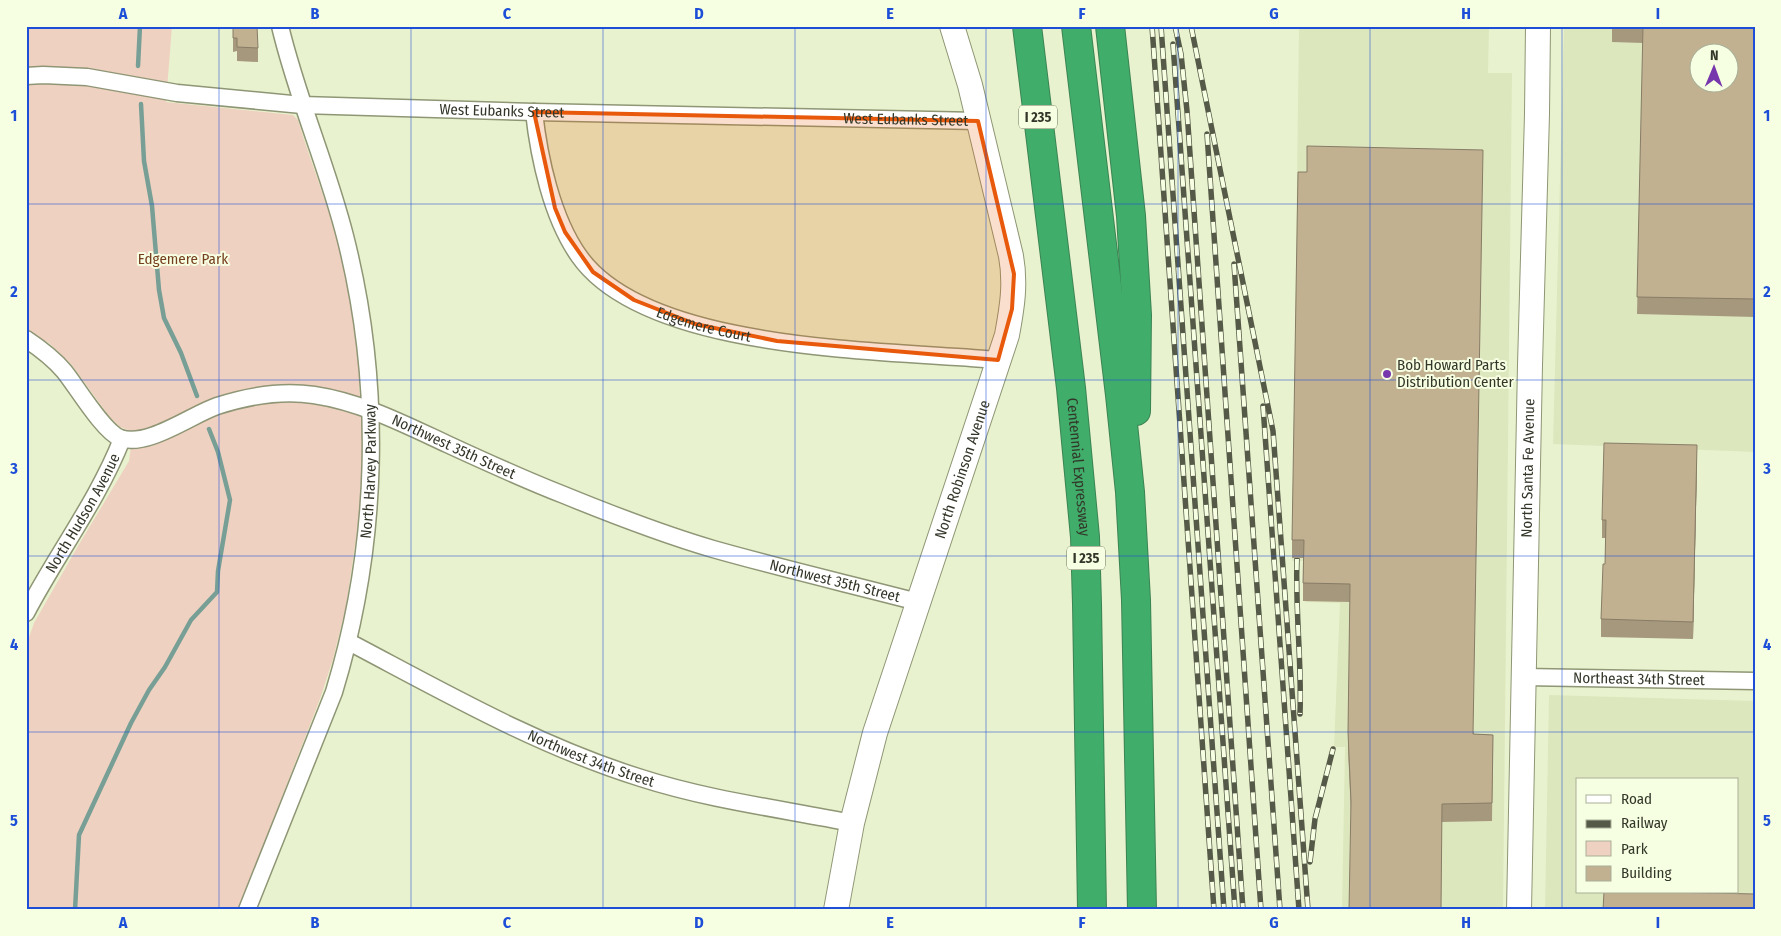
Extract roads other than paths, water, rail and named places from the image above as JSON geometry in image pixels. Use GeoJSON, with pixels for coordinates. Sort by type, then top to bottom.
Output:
{"type":"FeatureCollection","features":[{"type":"Feature","properties":{"kind":"highway","name":"Centennial Expressway"},"geometry":{"type":"LineString","coordinates":[[1027,26],[1071,388],[1085,537],[1088,604],[1092,910]]}},
{"type":"Feature","properties":{"kind":"highway"},"geometry":{"type":"LineString","coordinates":[[1076,26],[1120,395],[1130,492],[1136,600]]}},
{"type":"Feature","properties":{"kind":"highway"},"geometry":{"type":"LineString","coordinates":[[1110,26],[1131,216],[1137,315],[1136,600],[1142,910]]}},
{"type":"Feature","properties":{"kind":"street","name":"North Harvey Parkway"},"geometry":{"type":"LineString","coordinates":[[247,910],[334,692],[349,642],[366,544],[370,484],[368,365],[362,318],[352,266],[335,200],[302,105],[280,26]]}},
{"type":"Feature","properties":{"kind":"street","name":"North Robinson Avenue"},"geometry":{"type":"LineString","coordinates":[[836,910],[852,823],[876,734],[1007,335],[1012,310],[1014,274],[970,85],[952,26]]}},
{"type":"Feature","properties":{"kind":"street","name":"North Santa Fe Avenue"},"geometry":{"type":"LineString","coordinates":[[1519,910],[1530,365],[1538,114],[1538,26]]}},
{"type":"Feature","properties":{"kind":"street","name":"West Eubanks Street"},"geometry":{"type":"LineString","coordinates":[[26,76],[67,76],[114,81],[157,90],[302,105],[534,112],[978,121]]}},
{"type":"Feature","properties":{"kind":"street","name":"Edgemere Court"},"geometry":{"type":"LineString","coordinates":[[534,112],[537,137],[555,208],[565,232],[579,256],[593,272],[634,300],[665,314],[695,324],[777,341],[817,346],[998,360]]}},
{"type":"Feature","properties":{"kind":"street"},"geometry":{"type":"LineString","coordinates":[[26,339],[52,358],[79,390],[103,425],[122,439]]}},
{"type":"Feature","properties":{"kind":"street","name":"Northwest 35th Street"},"geometry":{"type":"LineString","coordinates":[[122,439],[135,440],[150,436],[213,407],[248,398],[276,394],[310,394],[341,400],[370,409],[530,482],[665,534],[711,548],[918,602]]}},
{"type":"Feature","properties":{"kind":"street","name":"North Hudson Avenue"},"geometry":{"type":"LineString","coordinates":[[26,613],[33,585],[111,466],[122,439]]}},
{"type":"Feature","properties":{"kind":"street","name":"Northwest 34th Street"},"geometry":{"type":"LineString","coordinates":[[349,642],[501,722],[586,759],[622,772],[688,792],[852,823]]}},
{"type":"Feature","properties":{"kind":"street","name":"Northeast 34th Street"},"geometry":{"type":"LineString","coordinates":[[1524,677],[1755,681]]}},
{"type":"Feature","properties":{"kind":"waterway"},"geometry":{"type":"LineString","coordinates":[[138,66],[140,26]]}},
{"type":"Feature","properties":{"kind":"waterway"},"geometry":{"type":"LineString","coordinates":[[141,104],[144,161],[152,206],[159,290],[164,318],[181,353],[197,396]]}},
{"type":"Feature","properties":{"kind":"waterway"},"geometry":{"type":"LineString","coordinates":[[75,910],[79,835],[131,723],[149,690],[165,667],[191,620],[217,592],[218,571],[230,500],[218,452],[209,429]]}},
{"type":"Feature","properties":{"kind":"railway"},"geometry":{"type":"LineString","coordinates":[[1152,26],[1214,910]]}},
{"type":"Feature","properties":{"kind":"railway"},"geometry":{"type":"LineString","coordinates":[[1161,26],[1224,910]]}},
{"type":"Feature","properties":{"kind":"railway"},"geometry":{"type":"LineString","coordinates":[[1175,26],[1181,54],[1187,111],[1243,910]]}},
{"type":"Feature","properties":{"kind":"railway"},"geometry":{"type":"LineString","coordinates":[[1191,26],[1273,431],[1308,910]]}},
{"type":"Feature","properties":{"kind":"railway"},"geometry":{"type":"LineString","coordinates":[[1173,44],[1235,910]]}},
{"type":"Feature","properties":{"kind":"railway"},"geometry":{"type":"LineString","coordinates":[[1207,134],[1261,910]]}},
{"type":"Feature","properties":{"kind":"railway"},"geometry":{"type":"LineString","coordinates":[[1234,264],[1280,910]]}},
{"type":"Feature","properties":{"kind":"railway"},"geometry":{"type":"LineString","coordinates":[[1263,406],[1299,910]]}},
{"type":"Feature","properties":{"kind":"railway"},"geometry":{"type":"LineString","coordinates":[[1297,559],[1300,714]]}},
{"type":"Feature","properties":{"kind":"railway"},"geometry":{"type":"LineString","coordinates":[[1310,862],[1315,819],[1333,749]]}},
{"type":"Feature","properties":{"kind":"place","name":"Bob Howard Parts Distribution Center"},"geometry":{"type":"Point","coordinates":[1387,374]}},
{"type":"Feature","properties":{"kind":"park label","name":"Edgemere Park"},"geometry":{"type":"Point","coordinates":[183,259]}}]}
